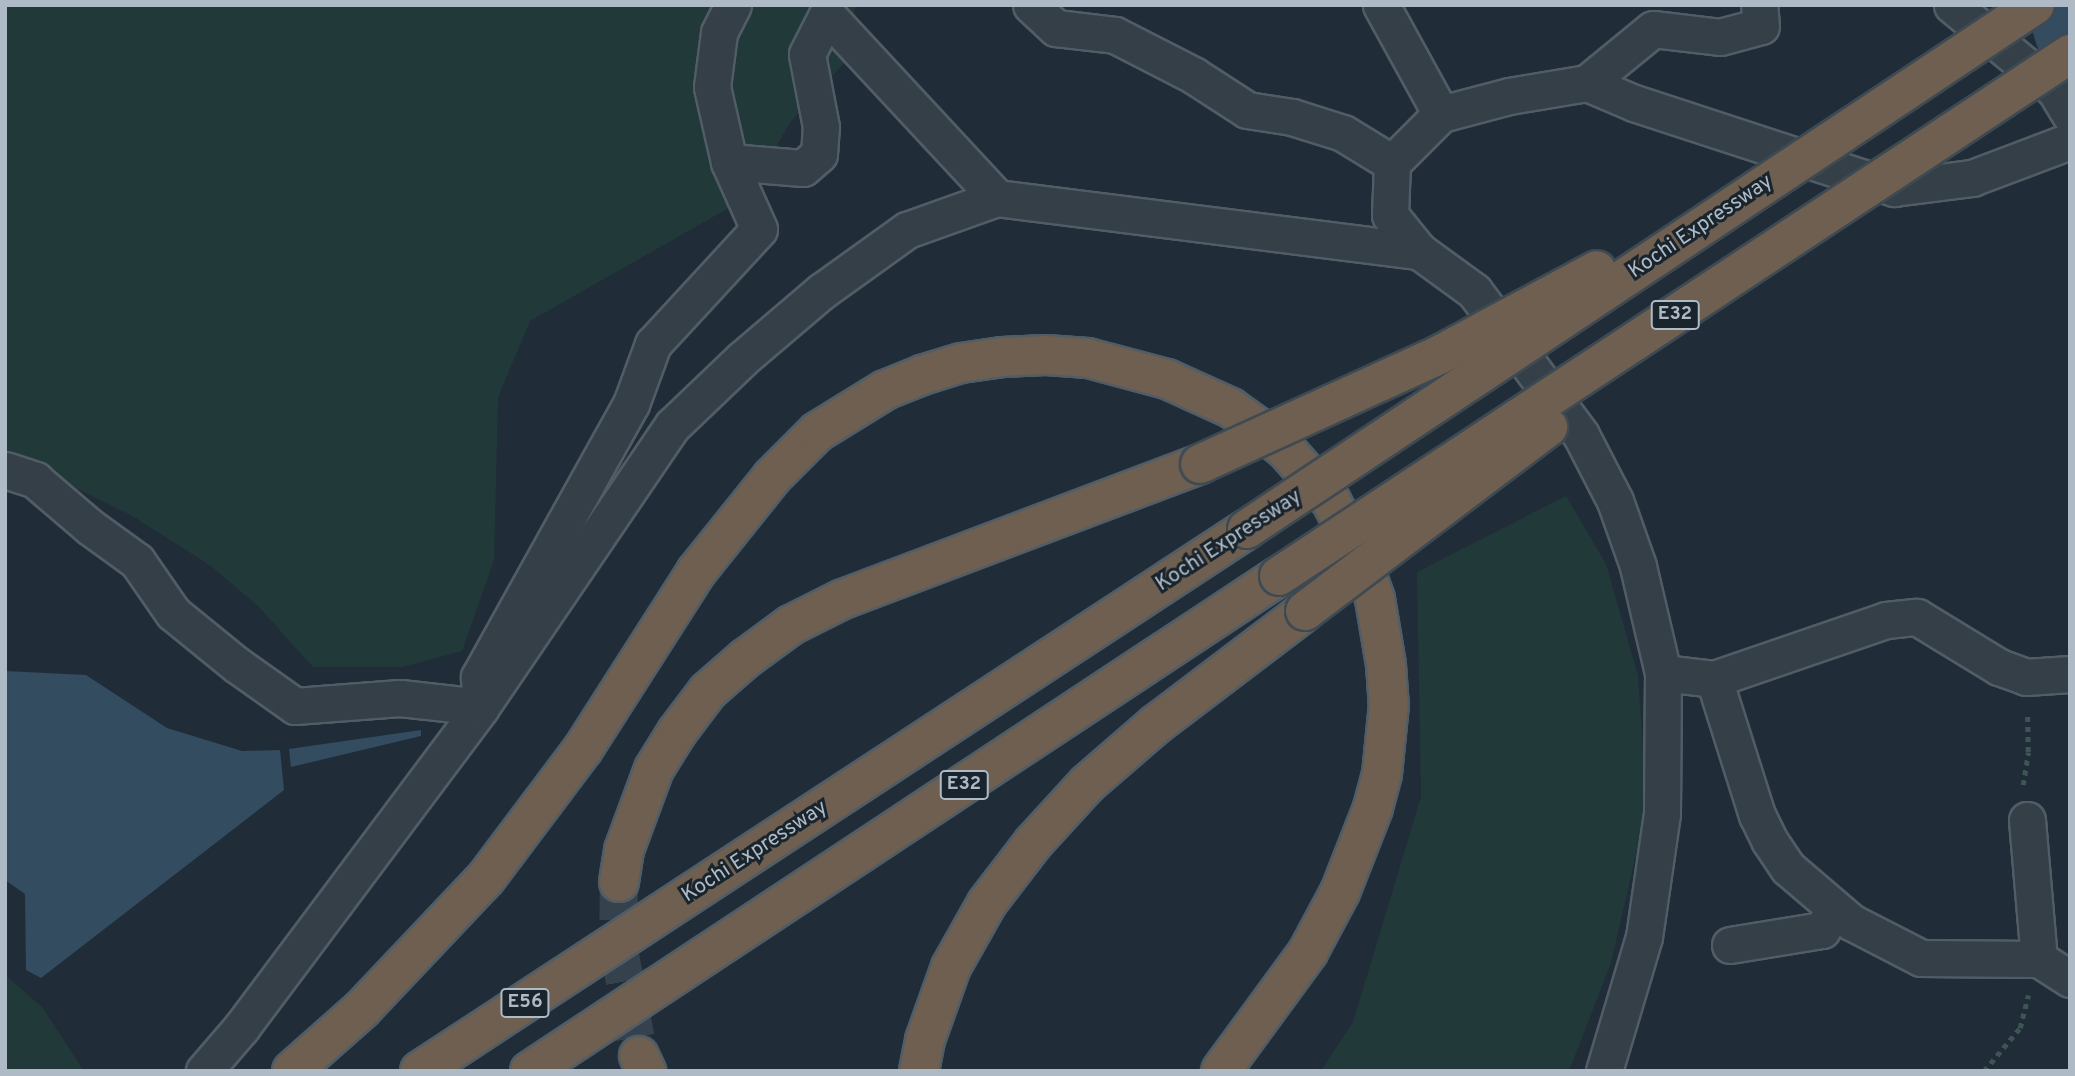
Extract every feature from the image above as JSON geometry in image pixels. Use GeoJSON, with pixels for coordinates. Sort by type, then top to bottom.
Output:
{"type":"FeatureCollection","features":[{"type":"Feature","properties":{"kind":"highway"},"geometry":{"type":"LineString","coordinates":[[619,882],[624,850],[654,769],[677,732],[708,691],[746,658],[791,625],[843,599],[1200,464],[1439,355],[1598,270],[2009,5]]}},
{"type":"Feature","properties":{"kind":"highway","name":"Kochi Expressway"},"geometry":{"type":"LineString","coordinates":[[419,1071],[1247,528],[2035,5]]}},
{"type":"Feature","properties":{"kind":"highway","name":"E32"},"geometry":{"type":"LineString","coordinates":[[530,1071],[2070,54]]}},
{"type":"Feature","properties":{"kind":"highway"},"geometry":{"type":"LineString","coordinates":[[919,1071],[925,1040],[951,967],[987,903],[1033,843],[1087,784],[1155,725],[1834,211]]}},
{"type":"Feature","properties":{"kind":"highway"},"geometry":{"type":"LineString","coordinates":[[292,1071],[362,1009],[486,878],[583,749],[703,562],[772,477],[817,432],[885,390],[922,375],[961,363],[1003,356],[1046,355],[1088,358],[1167,379],[1231,408],[1259,428],[1287,451],[1331,501],[1359,554],[1375,599],[1387,666],[1389,704],[1382,774],[1373,808],[1340,892],[1308,952],[1222,1071]]}},
{"type":"Feature","properties":{"kind":"street"},"geometry":{"type":"LineString","coordinates":[[481,707],[480,677],[631,404],[653,344],[759,229],[729,162],[712,87],[719,33],[733,5]]}},
{"type":"Feature","properties":{"kind":"street"},"geometry":{"type":"LineString","coordinates":[[1031,5],[1056,27],[1115,35],[1193,75],[1247,110],[1292,117],[1343,133],[1392,163]]}},
{"type":"Feature","properties":{"kind":"street"},"geometry":{"type":"LineString","coordinates":[[1381,5],[1441,114]]}},
{"type":"Feature","properties":{"kind":"street"},"geometry":{"type":"LineString","coordinates":[[1604,1071],[1644,937],[1662,814],[1664,673],[1638,565],[1615,501],[1581,435],[1474,291],[1419,251],[1390,215],[1392,163],[1441,114],[1509,96],[1587,83],[1653,29],[1720,37],[1761,26],[1759,5]]}},
{"type":"Feature","properties":{"kind":"street"},"geometry":{"type":"LineString","coordinates":[[1952,5],[2055,90],[2070,115]]}},
{"type":"Feature","properties":{"kind":"street"},"geometry":{"type":"LineString","coordinates":[[729,162],[803,168],[820,154],[821,127],[807,54],[838,10],[996,198]]}},
{"type":"Feature","properties":{"kind":"street"},"geometry":{"type":"LineString","coordinates":[[1587,83],[1634,103],[1894,188],[1972,178],[2070,141]]}},
{"type":"Feature","properties":{"kind":"street"},"geometry":{"type":"LineString","coordinates":[[204,1071],[241,1028],[481,707],[672,426],[742,359],[822,291],[907,230],[996,198],[1419,251]]}},
{"type":"Feature","properties":{"kind":"street"},"geometry":{"type":"LineString","coordinates":[[5,470],[35,480],[90,527],[137,561],[173,613],[237,666],[295,706],[400,698],[481,707]]}},
{"type":"Feature","properties":{"kind":"street"},"geometry":{"type":"LineString","coordinates":[[1664,673],[1714,679],[1886,620],[1917,617],[1999,667],[2026,677],[2070,674]]}},
{"type":"Feature","properties":{"kind":"street"},"geometry":{"type":"LineString","coordinates":[[1714,679],[1757,815],[1769,840],[1788,868],[1834,909],[1851,922],[1921,958],[2039,959],[2070,979]]}},
{"type":"Feature","properties":{"kind":"street"},"geometry":{"type":"LineString","coordinates":[[2027,820],[2039,959]]}},
{"type":"Feature","properties":{"kind":"street"},"geometry":{"type":"LineString","coordinates":[[1730,944],[1822,930],[1834,909]]}},
{"type":"Feature","properties":{"kind":"path"},"geometry":{"type":"LineString","coordinates":[[2026,677],[2028,752],[2022,794],[2027,820]]}},
{"type":"Feature","properties":{"kind":"path"},"geometry":{"type":"LineString","coordinates":[[1984,1071],[2020,1028],[2039,959]]}},
{"type":"Feature","properties":{"kind":"green space"},"geometry":{"type":"Polygon","coordinates":[[[5,5],[855,5],[853,53],[789,124],[748,197],[530,321],[498,397],[494,560],[462,651],[402,667],[313,667],[259,607],[211,566],[131,515],[5,454],[5,5]]]}},
{"type":"Feature","properties":{"kind":"green space"},"geometry":{"type":"Polygon","coordinates":[[[1566,496],[1606,564],[1638,676],[1647,806],[1611,963],[1569,1071],[1321,1071],[1353,1022],[1421,797],[1417,572],[1566,496]]]}},
{"type":"Feature","properties":{"kind":"green space"},"geometry":{"type":"Polygon","coordinates":[[[5,975],[42,1007],[84,1071],[5,1071],[5,975]]]}},
{"type":"Feature","properties":{"kind":"water"},"geometry":{"type":"Polygon","coordinates":[[[5,671],[86,675],[167,728],[242,751],[280,750],[284,790],[41,978],[26,970],[25,894],[5,880],[5,671]]]}},
{"type":"Feature","properties":{"kind":"water"},"geometry":{"type":"Polygon","coordinates":[[[421,730],[421,736],[291,767],[289,749],[421,730]]]}},
{"type":"Feature","properties":{"kind":"waterway"},"geometry":{"type":"LineString","coordinates":[[2061,5],[2070,35]]}},
{"type":"Feature","properties":{"kind":"tunnel"},"geometry":{"type":"LineString","coordinates":[[619,882],[618,944],[639,1056]]}}]}
